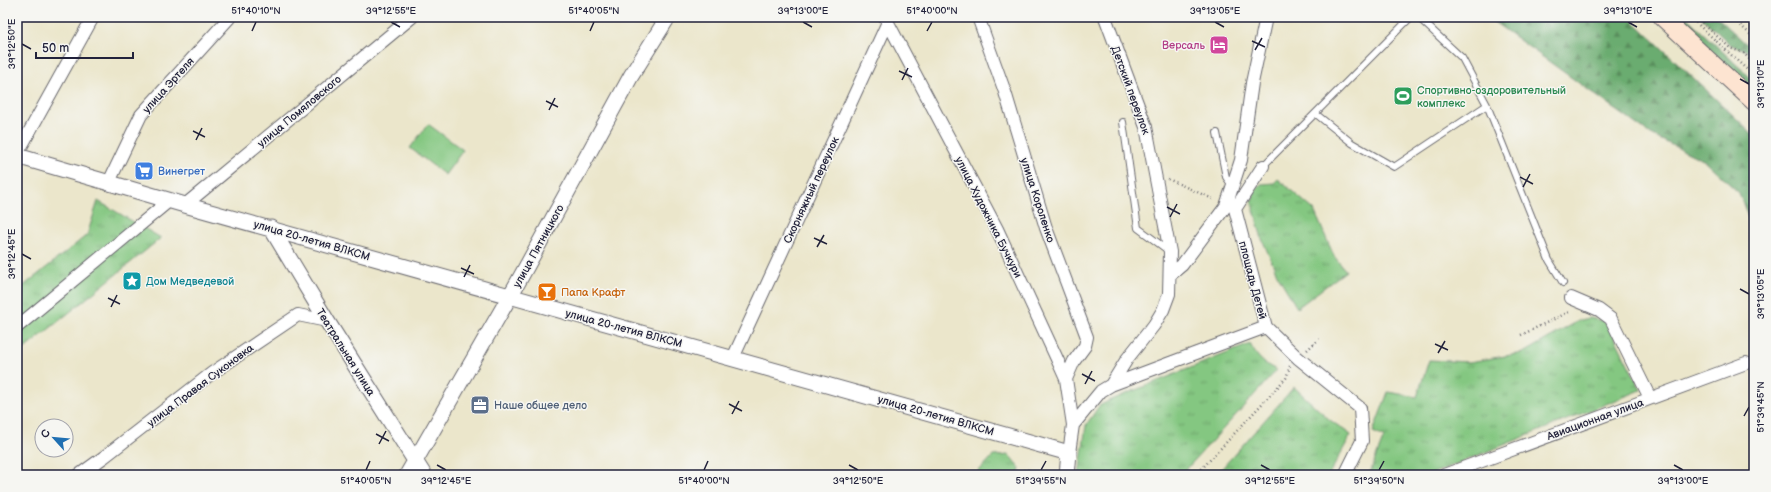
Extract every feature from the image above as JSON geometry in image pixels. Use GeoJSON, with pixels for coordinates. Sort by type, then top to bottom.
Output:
{"type":"FeatureCollection","features":[{"type":"Feature","properties":{"kind":"main road"},"geometry":{"type":"LineString","coordinates":[[1662,17],[1754,102]]}},
{"type":"Feature","properties":{"kind":"street"},"geometry":{"type":"LineString","coordinates":[[17,155],[92,17]]}},
{"type":"Feature","properties":{"kind":"street","name":"улица Эртеля"},"geometry":{"type":"LineString","coordinates":[[109,182],[141,115],[230,17]]}},
{"type":"Feature","properties":{"kind":"street","name":"улица Помяловского"},"geometry":{"type":"LineString","coordinates":[[185,205],[412,17]]}},
{"type":"Feature","properties":{"kind":"street","name":"улица Пятницкого"},"geometry":{"type":"LineString","coordinates":[[407,475],[510,296],[631,76],[668,17]]}},
{"type":"Feature","properties":{"kind":"street","name":"улица Короленко"},"geometry":{"type":"LineString","coordinates":[[978,17],[1005,92],[1046,228],[1087,337],[1085,346],[1074,361],[1066,379]]}},
{"type":"Feature","properties":{"kind":"street","name":"Детский переулок"},"geometry":{"type":"LineString","coordinates":[[1104,17],[1146,127],[1170,252],[1169,294],[1163,310],[1154,325],[1127,360],[1112,385]]}},
{"type":"Feature","properties":{"kind":"street"},"geometry":{"type":"LineString","coordinates":[[1170,275],[1182,265],[1226,206],[1241,160],[1252,83],[1266,17]]}},
{"type":"Feature","properties":{"kind":"street","name":"улица Художника Бучкури"},"geometry":{"type":"LineString","coordinates":[[887,20],[996,229],[1066,379],[1073,425]]}},
{"type":"Feature","properties":{"kind":"street","name":"Скорняжный переулок"},"geometry":{"type":"LineString","coordinates":[[733,358],[887,20]]}},
{"type":"Feature","properties":{"kind":"street","name":"улица 20-летия ВЛКСМ"},"geometry":{"type":"LineString","coordinates":[[17,155],[185,205],[1069,453]]}},
{"type":"Feature","properties":{"kind":"street","name":"площадь Детей"},"geometry":{"type":"LineString","coordinates":[[1264,166],[1235,209],[1266,327],[1298,358],[1360,408],[1362,441],[1345,475]]}},
{"type":"Feature","properties":{"kind":"street"},"geometry":{"type":"LineString","coordinates":[[17,327],[170,200]]}},
{"type":"Feature","properties":{"kind":"street","name":"Театральная улица"},"geometry":{"type":"LineString","coordinates":[[271,228],[326,321],[424,475]]}},
{"type":"Feature","properties":{"kind":"street"},"geometry":{"type":"LineString","coordinates":[[1571,298],[1606,314],[1611,319],[1650,398]]}},
{"type":"Feature","properties":{"kind":"street","name":"улица Правая Суконовка"},"geometry":{"type":"LineString","coordinates":[[79,475],[104,458],[212,373],[298,315],[326,321]]}},
{"type":"Feature","properties":{"kind":"street"},"geometry":{"type":"LineString","coordinates":[[1067,475],[1073,425],[1101,391],[1112,385],[1266,327]]}},
{"type":"Feature","properties":{"kind":"street","name":"Авиационная улица"},"geometry":{"type":"LineString","coordinates":[[1444,475],[1746,363]]}},
{"type":"Feature","properties":{"kind":"lane"},"geometry":{"type":"LineString","coordinates":[[1264,166],[1410,17]]}},
{"type":"Feature","properties":{"kind":"lane"},"geometry":{"type":"LineString","coordinates":[[1418,17],[1462,58],[1487,105],[1549,260],[1562,283]]}},
{"type":"Feature","properties":{"kind":"lane"},"geometry":{"type":"LineString","coordinates":[[1316,114],[1352,143],[1394,167],[1487,105]]}},
{"type":"Feature","properties":{"kind":"lane"},"geometry":{"type":"LineString","coordinates":[[1123,122],[1138,228],[1170,252]]}},
{"type":"Feature","properties":{"kind":"lane"},"geometry":{"type":"LineString","coordinates":[[1217,133],[1226,177],[1233,187]]}},
{"type":"Feature","properties":{"kind":"path"},"geometry":{"type":"LineString","coordinates":[[1690,17],[1754,76]]}},
{"type":"Feature","properties":{"kind":"path"},"geometry":{"type":"LineString","coordinates":[[1696,17],[1730,48],[1744,53],[1754,65]]}},
{"type":"Feature","properties":{"kind":"path"},"geometry":{"type":"LineString","coordinates":[[1732,17],[1754,38]]}},
{"type":"Feature","properties":{"kind":"path"},"geometry":{"type":"LineString","coordinates":[[1155,173],[1226,206]]}},
{"type":"Feature","properties":{"kind":"path"},"geometry":{"type":"LineString","coordinates":[[1521,335],[1585,304]]}},
{"type":"Feature","properties":{"kind":"path"},"geometry":{"type":"LineString","coordinates":[[1196,475],[1286,378],[1289,366]]}},
{"type":"Feature","properties":{"kind":"path"},"geometry":{"type":"LineString","coordinates":[[1000,475],[1028,470],[1037,475]]}},
{"type":"Feature","properties":{"kind":"green space"},"geometry":{"type":"Polygon","coordinates":[[[1487,17],[1629,17],[1754,135],[1754,233],[1739,193],[1705,161],[1651,135],[1487,17]]]}},
{"type":"Feature","properties":{"kind":"green space"},"geometry":{"type":"Polygon","coordinates":[[[1673,17],[1686,17],[1754,81],[1754,91],[1673,17]]]}},
{"type":"Feature","properties":{"kind":"green space"},"geometry":{"type":"Polygon","coordinates":[[[1701,17],[1717,17],[1754,51],[1754,59],[1746,50],[1731,45],[1701,17]]]}},
{"type":"Feature","properties":{"kind":"green space"},"geometry":{"type":"Polygon","coordinates":[[[428,124],[463,150],[445,175],[410,148],[428,124]]]}},
{"type":"Feature","properties":{"kind":"green space"},"geometry":{"type":"Polygon","coordinates":[[[1278,179],[1314,210],[1334,256],[1346,271],[1297,308],[1277,274],[1262,239],[1252,202],[1254,192],[1261,184],[1274,183],[1278,179]]]}},
{"type":"Feature","properties":{"kind":"green space"},"geometry":{"type":"Polygon","coordinates":[[[98,201],[161,238],[17,355],[17,291],[87,235],[98,201]]]}},
{"type":"Feature","properties":{"kind":"green space"},"geometry":{"type":"Polygon","coordinates":[[[1590,318],[1603,321],[1609,326],[1641,390],[1429,475],[1369,475],[1384,437],[1373,432],[1388,392],[1417,397],[1429,360],[1469,362],[1523,353],[1580,320],[1590,318]]]}},
{"type":"Feature","properties":{"kind":"green space"},"geometry":{"type":"Polygon","coordinates":[[[1250,344],[1261,360],[1277,370],[1181,475],[1079,475],[1086,425],[1099,406],[1250,344]]]}},
{"type":"Feature","properties":{"kind":"green space"},"geometry":{"type":"Polygon","coordinates":[[[1294,387],[1330,420],[1351,435],[1329,475],[1216,475],[1294,387]]]}},
{"type":"Feature","properties":{"kind":"green space"},"geometry":{"type":"Polygon","coordinates":[[[1009,455],[1020,468],[1018,475],[975,475],[993,456],[1009,455]]]}},
{"type":"Feature","properties":{"kind":"place","name":"Версаль"},"geometry":{"type":"Point","coordinates":[1219,45]}},
{"type":"Feature","properties":{"kind":"place","name":"Спортивно-оздоровительный комплекс"},"geometry":{"type":"Point","coordinates":[1403,96]}},
{"type":"Feature","properties":{"kind":"place","name":"Винегрет"},"geometry":{"type":"Point","coordinates":[144,171]}},
{"type":"Feature","properties":{"kind":"place","name":"Дом Медведевой"},"geometry":{"type":"Point","coordinates":[132,281]}},
{"type":"Feature","properties":{"kind":"place","name":"Папа Крафт"},"geometry":{"type":"Point","coordinates":[547,292]}},
{"type":"Feature","properties":{"kind":"place","name":"Наше общее дело"},"geometry":{"type":"Point","coordinates":[480,405]}}]}
